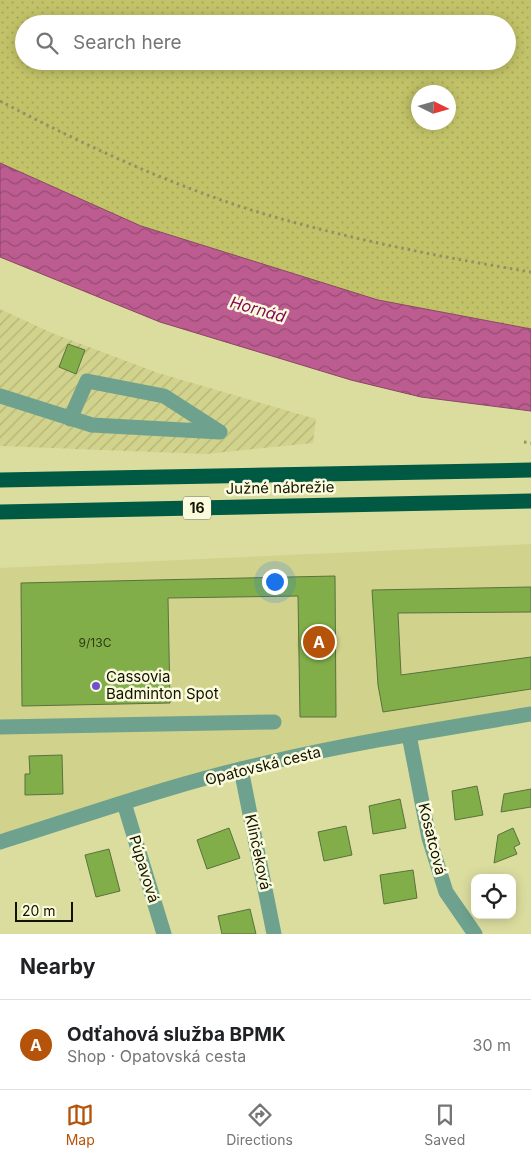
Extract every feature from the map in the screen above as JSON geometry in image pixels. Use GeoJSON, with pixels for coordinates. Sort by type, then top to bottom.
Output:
{"type":"FeatureCollection","features":[{"type":"Feature","properties":{"kind":"highway","name":"Južné nábrežie"},"geometry":{"type":"LineString","coordinates":[[0,480],[531,470]]}},
{"type":"Feature","properties":{"kind":"highway","name":"Južné nábrežie"},"geometry":{"type":"LineString","coordinates":[[0,512],[531,501]]}},
{"type":"Feature","properties":{"kind":"street"},"geometry":{"type":"LineString","coordinates":[[0,396],[92,425],[220,432],[164,396],[87,381],[70,418]]}},
{"type":"Feature","properties":{"kind":"street","name":"Opatovská cesta"},"geometry":{"type":"LineString","coordinates":[[0,842],[241,769],[354,744],[531,714]]}},
{"type":"Feature","properties":{"kind":"street"},"geometry":{"type":"LineString","coordinates":[[0,727],[274,722]]}},
{"type":"Feature","properties":{"kind":"street","name":"Kosatcová"},"geometry":{"type":"LineString","coordinates":[[409,735],[429,838],[446,892],[475,934]]}},
{"type":"Feature","properties":{"kind":"street","name":"Klinčeková"},"geometry":{"type":"LineString","coordinates":[[241,769],[274,934]]}},
{"type":"Feature","properties":{"kind":"street","name":"Púpavová"},"geometry":{"type":"LineString","coordinates":[[124,803],[164,934]]}},
{"type":"Feature","properties":{"kind":"path"},"geometry":{"type":"LineString","coordinates":[[0,101],[76,140],[179,184],[261,213],[456,260],[531,272]]}},
{"type":"Feature","properties":{"kind":"path"},"geometry":{"type":"LineString","coordinates":[[524,442],[531,443]]}},
{"type":"Feature","properties":{"kind":"shaded area"},"geometry":{"type":"Polygon","coordinates":[[[0,0],[531,0],[531,329],[378,300],[141,226],[0,163],[0,0]]]}},
{"type":"Feature","properties":{"kind":"shaded area"},"geometry":{"type":"Polygon","coordinates":[[[0,309],[52,333],[158,373],[316,419],[313,443],[206,454],[0,446],[0,309]]]}},
{"type":"Feature","properties":{"kind":"shaded area"},"geometry":{"type":"Polygon","coordinates":[[[531,544],[531,714],[354,744],[0,842],[0,568],[531,544]]]}},
{"type":"Feature","properties":{"kind":"water","name":"Hornád"},"geometry":{"type":"Polygon","coordinates":[[[0,163],[141,226],[378,300],[531,329],[531,411],[421,397],[351,380],[160,322],[0,257],[0,163]]]}},
{"type":"Feature","properties":{"kind":"building"},"geometry":{"type":"Polygon","coordinates":[[[68,344],[85,350],[76,374],[59,367],[68,344]]]}},
{"type":"Feature","properties":{"kind":"building"},"geometry":{"type":"Polygon","coordinates":[[[335,576],[336,717],[300,717],[298,596],[168,598],[170,703],[22,706],[21,583],[335,576]]]}},
{"type":"Feature","properties":{"kind":"building"},"geometry":{"type":"Polygon","coordinates":[[[531,587],[531,612],[398,613],[401,675],[531,657],[531,689],[383,712],[378,685],[372,590],[531,587]]]}},
{"type":"Feature","properties":{"kind":"building"},"geometry":{"type":"Polygon","coordinates":[[[62,755],[63,794],[25,795],[25,774],[30,774],[29,756],[62,755]]]}},
{"type":"Feature","properties":{"kind":"building"},"geometry":{"type":"Polygon","coordinates":[[[477,786],[483,815],[455,820],[452,791],[477,786]]]}},
{"type":"Feature","properties":{"kind":"building"},"geometry":{"type":"Polygon","coordinates":[[[531,789],[531,807],[501,812],[504,794],[531,789]]]}},
{"type":"Feature","properties":{"kind":"building"},"geometry":{"type":"Polygon","coordinates":[[[400,799],[406,828],[373,834],[369,806],[400,799]]]}},
{"type":"Feature","properties":{"kind":"building"},"geometry":{"type":"Polygon","coordinates":[[[346,826],[352,855],[324,861],[318,832],[346,826]]]}},
{"type":"Feature","properties":{"kind":"building"},"geometry":{"type":"Polygon","coordinates":[[[229,828],[240,858],[207,869],[197,840],[229,828]]]}},
{"type":"Feature","properties":{"kind":"building"},"geometry":{"type":"Polygon","coordinates":[[[513,828],[520,844],[514,847],[517,854],[494,863],[498,835],[513,828]]]}},
{"type":"Feature","properties":{"kind":"building"},"geometry":{"type":"Polygon","coordinates":[[[109,849],[120,891],[96,897],[85,855],[109,849]]]}},
{"type":"Feature","properties":{"kind":"building"},"geometry":{"type":"Polygon","coordinates":[[[413,870],[417,898],[384,904],[380,875],[413,870]]]}},
{"type":"Feature","properties":{"kind":"building"},"geometry":{"type":"Polygon","coordinates":[[[250,909],[256,934],[222,934],[218,916],[250,909]]]}},
{"type":"Feature","properties":{"kind":"place","name":"Odťahová služba BPMK"},"geometry":{"type":"Point","coordinates":[319,642]}},
{"type":"Feature","properties":{"kind":"place","name":"Cassovia Badminton Spot"},"geometry":{"type":"Point","coordinates":[96,686]}}]}
